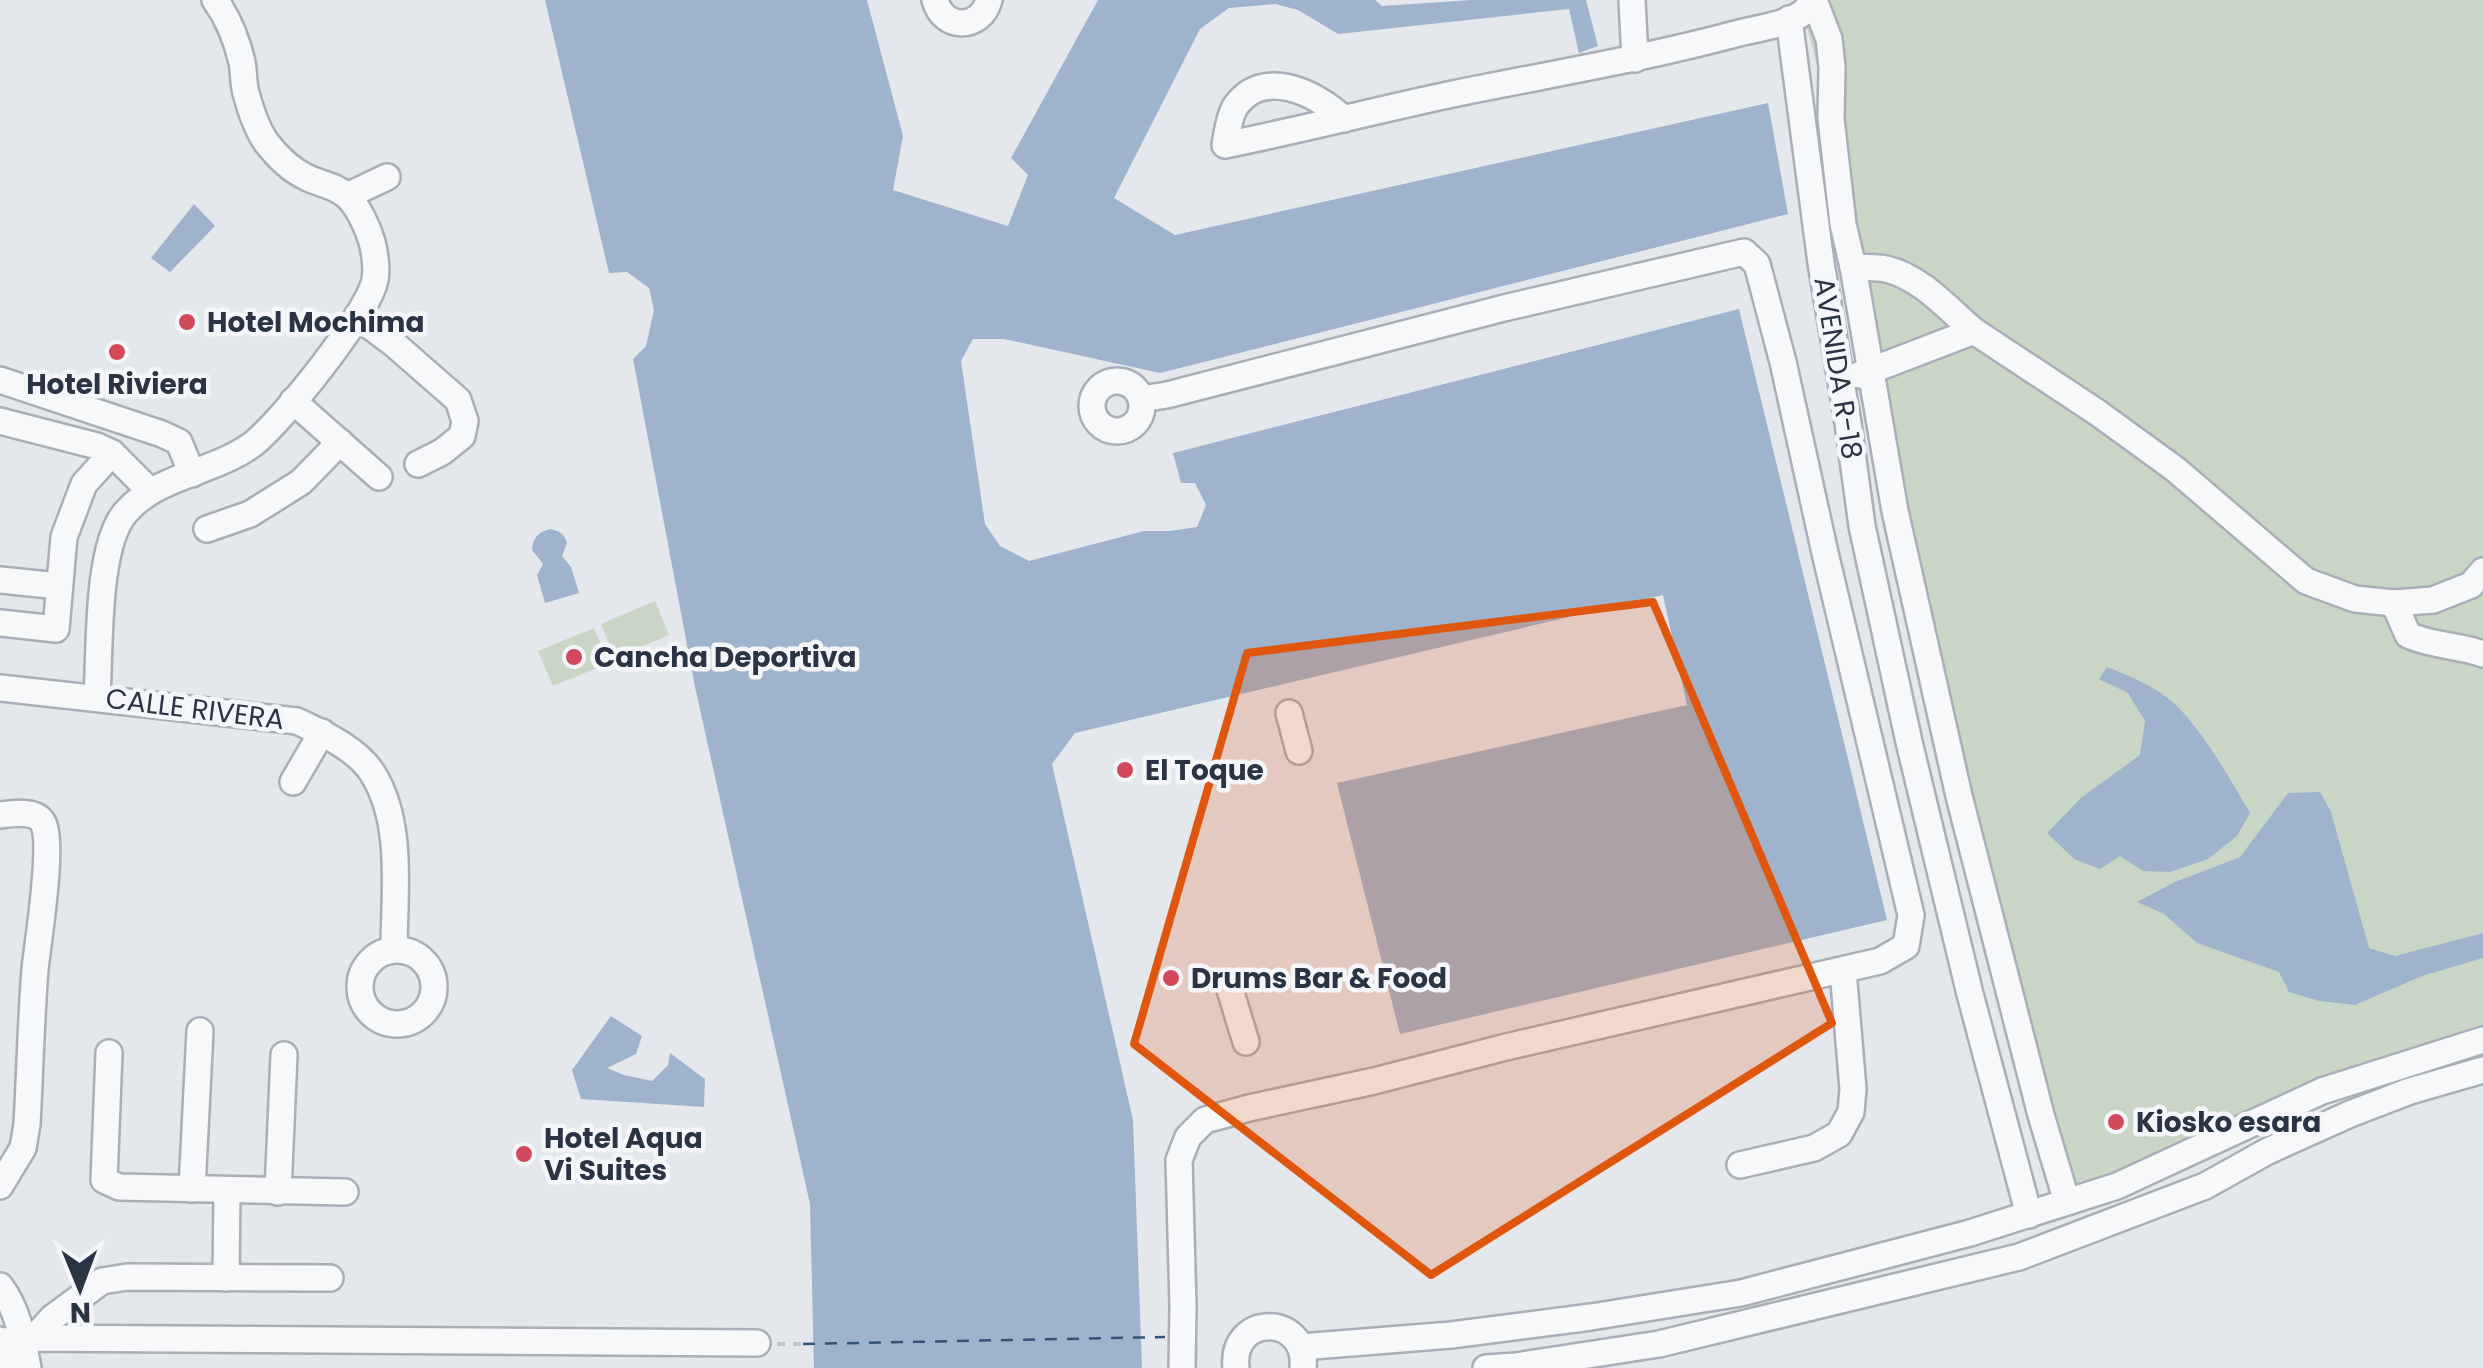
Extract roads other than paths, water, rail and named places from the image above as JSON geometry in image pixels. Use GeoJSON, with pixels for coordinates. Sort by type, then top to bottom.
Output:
{"type":"FeatureCollection","features":[{"type":"Feature","properties":{"kind":"street"},"geometry":{"type":"LineString","coordinates":[[97,697],[104,567],[110,539],[124,512],[150,491],[222,462],[252,444],[293,401],[358,317],[376,277],[372,242],[347,196],[305,177],[283,161],[265,140],[245,91],[235,38],[215,0]]}},
{"type":"Feature","properties":{"kind":"street"},"geometry":{"type":"LineString","coordinates":[[936,0],[938,10],[948,20],[962,24],[976,20],[989,0]]}},
{"type":"Feature","properties":{"kind":"street"},"geometry":{"type":"LineString","coordinates":[[1632,0],[1635,59]]}},
{"type":"Feature","properties":{"kind":"street"},"geometry":{"type":"LineString","coordinates":[[1344,119],[1635,59],[1788,20],[1804,12],[1814,0],[1829,39],[1831,119],[1851,262],[1884,268],[1924,288],[1974,331],[2174,469],[2306,581],[2355,599],[2394,603],[2434,600],[2471,585],[2483,572]]}},
{"type":"Feature","properties":{"kind":"street"},"geometry":{"type":"LineString","coordinates":[[1788,20],[1820,262]]}},
{"type":"Feature","properties":{"kind":"street"},"geometry":{"type":"LineString","coordinates":[[347,196],[386,176]]}},
{"type":"Feature","properties":{"kind":"street"},"geometry":{"type":"LineString","coordinates":[[1141,399],[1167,396],[1504,308],[1744,252],[1757,264],[1784,362],[1911,915],[1906,946],[1880,961],[1206,1120],[1188,1137],[1179,1160],[1182,1368]]}},
{"type":"Feature","properties":{"kind":"street","name":"AVENIDA R-18"},"geometry":{"type":"LineString","coordinates":[[2029,1214],[1970,994],[1888,650],[1862,526],[1820,262],[1851,262],[1895,512],[1959,796],[2067,1202]]}},
{"type":"Feature","properties":{"kind":"street"},"geometry":{"type":"LineString","coordinates":[[358,317],[450,392],[462,410],[462,436],[418,464]]}},
{"type":"Feature","properties":{"kind":"street"},"geometry":{"type":"LineString","coordinates":[[1840,382],[1974,331]]}},
{"type":"Feature","properties":{"kind":"street"},"geometry":{"type":"LineString","coordinates":[[0,380],[179,442],[192,474]]}},
{"type":"Feature","properties":{"kind":"street"},"geometry":{"type":"LineString","coordinates":[[293,401],[380,477]]}},
{"type":"Feature","properties":{"kind":"street"},"geometry":{"type":"LineString","coordinates":[[0,421],[112,452],[150,491]]}},
{"type":"Feature","properties":{"kind":"street"},"geometry":{"type":"LineString","coordinates":[[207,530],[250,514],[302,482],[340,442]]}},
{"type":"Feature","properties":{"kind":"street"},"geometry":{"type":"LineString","coordinates":[[0,623],[56,630],[64,536],[84,484],[112,452]]}},
{"type":"Feature","properties":{"kind":"street"},"geometry":{"type":"LineString","coordinates":[[0,580],[60,586]]}},
{"type":"Feature","properties":{"kind":"street"},"geometry":{"type":"LineString","coordinates":[[2394,603],[2408,635],[2423,642],[2450,644],[2483,654]]}},
{"type":"Feature","properties":{"kind":"street","name":"CALLE RIVERA"},"geometry":{"type":"LineString","coordinates":[[0,688],[297,721],[337,740],[372,771],[389,809],[394,861],[394,950]]}},
{"type":"Feature","properties":{"kind":"street"},"geometry":{"type":"LineString","coordinates":[[1288,712],[1299,751]]}},
{"type":"Feature","properties":{"kind":"street"},"geometry":{"type":"LineString","coordinates":[[293,782],[322,732]]}},
{"type":"Feature","properties":{"kind":"street"},"geometry":{"type":"LineString","coordinates":[[0,814],[38,817],[44,823],[46,849],[27,1124],[23,1148],[0,1186]]}},
{"type":"Feature","properties":{"kind":"street"},"geometry":{"type":"LineString","coordinates":[[394,950],[418,956],[428,965],[435,990],[431,1020],[391,1024],[380,1020],[364,1003],[360,992],[365,969],[382,953],[394,950]]}},
{"type":"Feature","properties":{"kind":"street"},"geometry":{"type":"LineString","coordinates":[[1740,1166],[1814,1148],[1840,1134],[1851,1112],[1853,1088],[1843,970]]}},
{"type":"Feature","properties":{"kind":"street"},"geometry":{"type":"LineString","coordinates":[[1228,983],[1246,1042]]}},
{"type":"Feature","properties":{"kind":"street"},"geometry":{"type":"LineString","coordinates":[[192,1189],[200,1032]]}},
{"type":"Feature","properties":{"kind":"street"},"geometry":{"type":"LineString","coordinates":[[1236,1368],[1237,1347],[1253,1330],[1264,1326],[1286,1330],[1302,1357],[1741,1293],[1970,1233],[2117,1186],[2322,1091],[2483,1040]]}},
{"type":"Feature","properties":{"kind":"street"},"geometry":{"type":"LineString","coordinates":[[109,1053],[104,1180],[119,1186],[345,1192]]}},
{"type":"Feature","properties":{"kind":"street"},"geometry":{"type":"LineString","coordinates":[[278,1192],[284,1055]]}},
{"type":"Feature","properties":{"kind":"street"},"geometry":{"type":"LineString","coordinates":[[1486,1368],[1660,1344],[2019,1257],[2205,1186],[2268,1151],[2350,1114],[2483,1070]]}},
{"type":"Feature","properties":{"kind":"street"},"geometry":{"type":"LineString","coordinates":[[226,1278],[227,1190]]}},
{"type":"Feature","properties":{"kind":"street"},"geometry":{"type":"LineString","coordinates":[[14,1340],[102,1281],[128,1277],[330,1278]]}},
{"type":"Feature","properties":{"kind":"street"},"geometry":{"type":"LineString","coordinates":[[0,1286],[18,1319],[4,1368]]}},
{"type":"Feature","properties":{"kind":"street"},"geometry":{"type":"LineString","coordinates":[[14,1340],[757,1343]]}},
{"type":"Feature","properties":{"kind":"street"},"geometry":{"type":"LineString","coordinates":[[14,1340],[28,1368]]}},
{"type":"Feature","properties":{"kind":"water"},"geometry":{"type":"Polygon","coordinates":[[[545,0],[867,0],[903,136],[893,190],[1008,226],[1028,175],[1011,158],[1098,0],[1375,0],[1382,6],[1472,0],[1586,0],[1598,46],[1579,53],[1569,9],[1338,34],[1298,10],[1275,4],[1229,8],[1200,29],[1114,198],[1175,235],[1768,103],[1788,214],[1160,373],[1004,339],[973,339],[961,361],[985,524],[1000,546],[1029,561],[1144,531],[1197,527],[1206,505],[1195,483],[1181,483],[1173,453],[1739,309],[1887,920],[1400,1034],[1337,783],[1687,705],[1663,595],[1075,733],[1052,764],[1133,1120],[1142,1368],[814,1368],[810,1204],[695,687],[633,359],[646,346],[654,310],[649,288],[627,272],[609,273],[545,0]]]}},
{"type":"Feature","properties":{"kind":"water"},"geometry":{"type":"Polygon","coordinates":[[[194,204],[215,226],[170,272],[151,258],[194,204]]]}},
{"type":"Feature","properties":{"kind":"water"},"geometry":{"type":"Polygon","coordinates":[[[550,529],[566,540],[562,556],[571,567],[579,593],[545,603],[537,575],[543,564],[532,550],[536,536],[550,529]]]}},
{"type":"Feature","properties":{"kind":"water"},"geometry":{"type":"Polygon","coordinates":[[[2107,667],[2153,688],[2177,706],[2207,744],[2250,813],[2237,836],[2208,859],[2170,872],[2143,871],[2120,856],[2100,869],[2074,859],[2047,833],[2082,797],[2140,755],[2145,721],[2128,693],[2099,679],[2107,667]]]}},
{"type":"Feature","properties":{"kind":"water"},"geometry":{"type":"Polygon","coordinates":[[[2320,792],[2331,812],[2369,948],[2395,956],[2483,933],[2483,958],[2422,976],[2355,1005],[2319,1001],[2289,992],[2279,972],[2197,943],[2164,914],[2137,902],[2175,882],[2240,857],[2288,793],[2320,792]]]}},
{"type":"Feature","properties":{"kind":"water"},"geometry":{"type":"Polygon","coordinates":[[[611,1016],[642,1036],[636,1054],[607,1068],[652,1081],[668,1065],[670,1053],[705,1079],[704,1107],[581,1099],[572,1070],[611,1016]]]}},
{"type":"Feature","properties":{"kind":"place","name":"Hotel Mochima"},"geometry":{"type":"Point","coordinates":[187,322]}},
{"type":"Feature","properties":{"kind":"place","name":"Hotel Riviera"},"geometry":{"type":"Point","coordinates":[117,352]}},
{"type":"Feature","properties":{"kind":"place","name":"Cancha Deportiva"},"geometry":{"type":"Point","coordinates":[574,657]}},
{"type":"Feature","properties":{"kind":"place","name":"El Toque"},"geometry":{"type":"Point","coordinates":[1125,770]}},
{"type":"Feature","properties":{"kind":"place","name":"Drums Bar & Food"},"geometry":{"type":"Point","coordinates":[1171,978]}},
{"type":"Feature","properties":{"kind":"place","name":"Kiosko esara"},"geometry":{"type":"Point","coordinates":[2116,1122]}},
{"type":"Feature","properties":{"kind":"place","name":"Hotel Aqua Vi Suites"},"geometry":{"type":"Point","coordinates":[524,1154]}}]}
